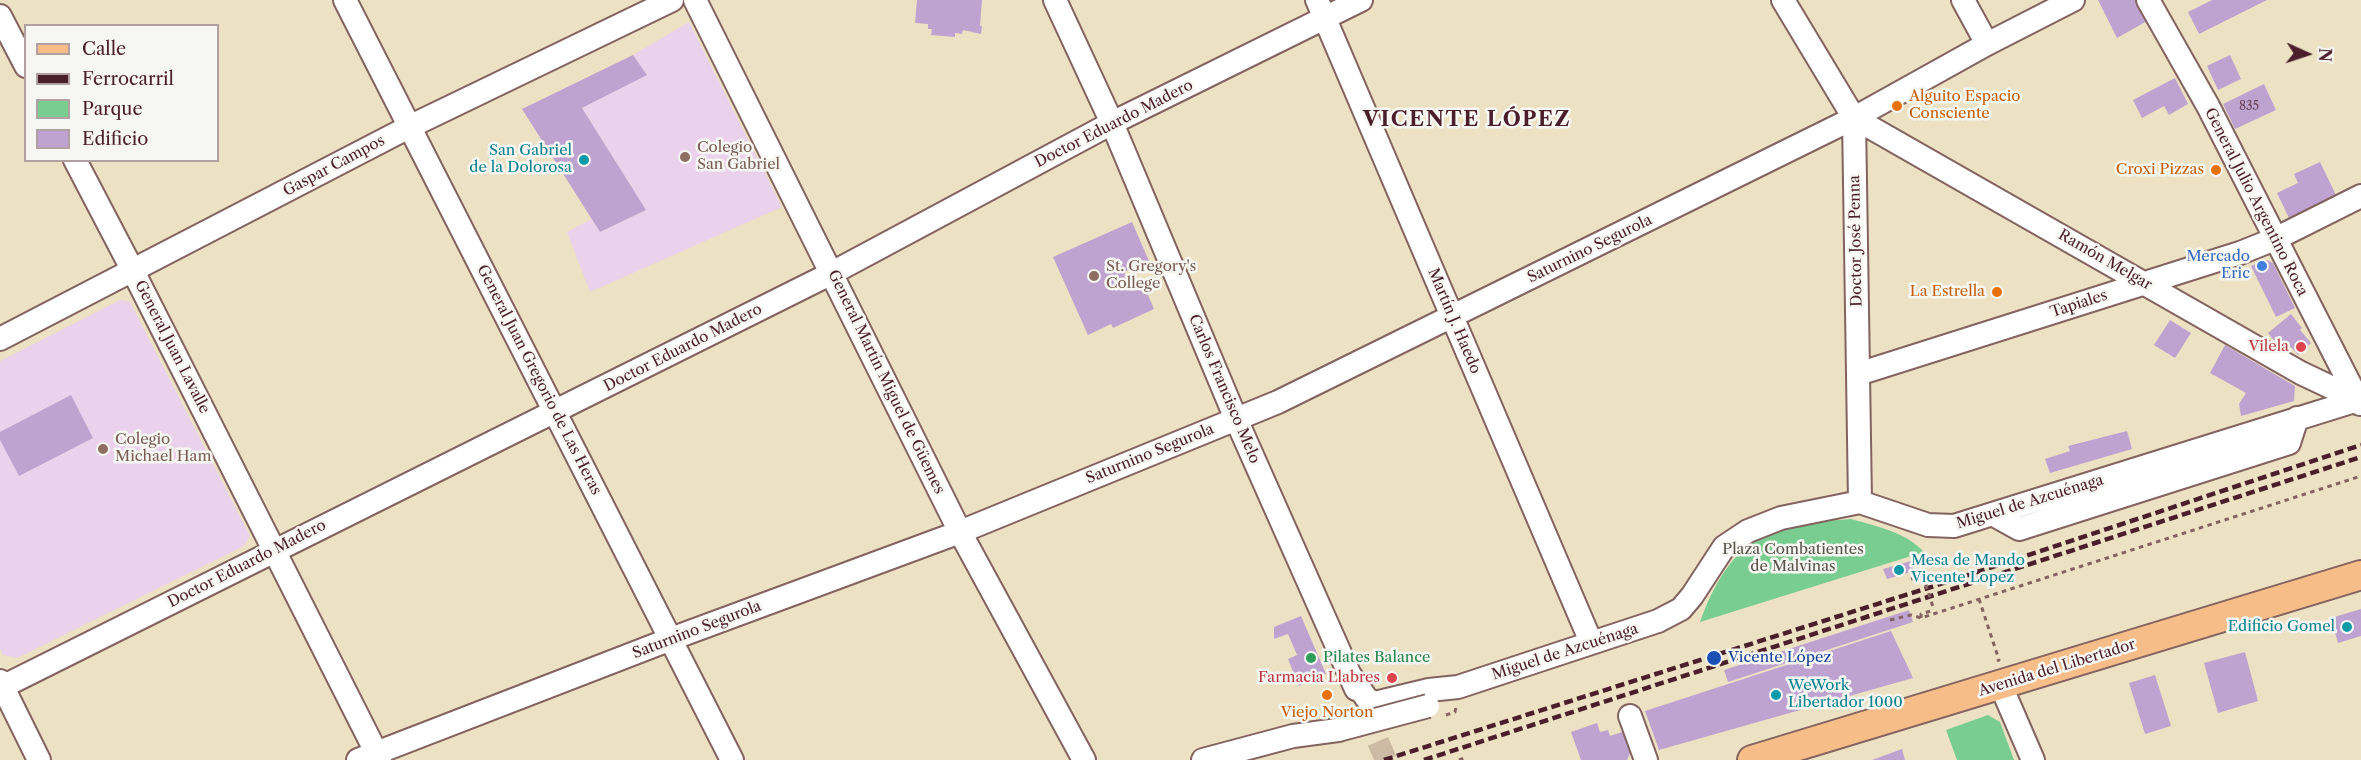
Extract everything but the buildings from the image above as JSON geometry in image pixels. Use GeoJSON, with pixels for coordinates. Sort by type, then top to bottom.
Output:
{"type":"FeatureCollection","features":[{"type":"Feature","properties":{"kind":"main road","name":"Avenida del Libertador"},"geometry":{"type":"LineString","coordinates":[[1752,760],[1995,675],[2361,576]]}},
{"type":"Feature","properties":{"kind":"street","name":"General Juan Gregorio de Las Heras"},"geometry":{"type":"LineString","coordinates":[[345,0],[732,760]]}},
{"type":"Feature","properties":{"kind":"street","name":"Gaspar Campos"},"geometry":{"type":"LineString","coordinates":[[0,339],[409,127],[672,0]]}},
{"type":"Feature","properties":{"kind":"street","name":"General Martín Miguel de Güemes"},"geometry":{"type":"LineString","coordinates":[[695,0],[960,532],[1084,760]]}},
{"type":"Feature","properties":{"kind":"street","name":"Carlos Francisco Melo"},"geometry":{"type":"LineString","coordinates":[[1055,0],[1112,123],[1236,419],[1365,711]]}},
{"type":"Feature","properties":{"kind":"street","name":"Doctor Eduardo Madero"},"geometry":{"type":"LineString","coordinates":[[1,685],[832,273],[1321,9],[1361,0]]}},
{"type":"Feature","properties":{"kind":"street"},"geometry":{"type":"LineString","coordinates":[[1783,0],[1854,118]]}},
{"type":"Feature","properties":{"kind":"street"},"geometry":{"type":"LineString","coordinates":[[1963,0],[1987,44]]}},
{"type":"Feature","properties":{"kind":"street","name":"Saturnino Segurola"},"geometry":{"type":"LineString","coordinates":[[372,758],[671,639],[960,532],[1278,402],[1854,118],[1987,44],[2073,0]]}},
{"type":"Feature","properties":{"kind":"street","name":"General Julio Argentino Roca"},"geometry":{"type":"LineString","coordinates":[[2148,0],[2208,106],[2360,402]]}},
{"type":"Feature","properties":{"kind":"street","name":"Martín J. Haedo"},"geometry":{"type":"LineString","coordinates":[[1321,9],[1591,642]]}},
{"type":"Feature","properties":{"kind":"street"},"geometry":{"type":"LineString","coordinates":[[0,16],[24,62]]}},
{"type":"Feature","properties":{"kind":"street","name":"Ramón Melgar"},"geometry":{"type":"LineString","coordinates":[[1854,118],[2301,373],[2360,402]]}},
{"type":"Feature","properties":{"kind":"street","name":"Doctor José Penna"},"geometry":{"type":"LineString","coordinates":[[1854,118],[1860,502]]}},
{"type":"Feature","properties":{"kind":"street","name":"General Juan Lavalle"},"geometry":{"type":"LineString","coordinates":[[76,162],[275,550],[372,758]]}},
{"type":"Feature","properties":{"kind":"street","name":"Tapiales"},"geometry":{"type":"LineString","coordinates":[[1858,374],[2240,253],[2275,239],[2361,196]]}},
{"type":"Feature","properties":{"kind":"street","name":"Miguel de Azcuénaga"},"geometry":{"type":"LineString","coordinates":[[1350,675],[1367,699],[1375,703],[1429,690],[1458,687],[1658,621],[1681,609],[1724,547],[1748,531],[1799,513],[1860,502],[1928,525],[1954,526],[2297,418],[2360,402]]}},
{"type":"Feature","properties":{"kind":"street"},"geometry":{"type":"LineString","coordinates":[[1995,675],[2033,760]]}},
{"type":"Feature","properties":{"kind":"street"},"geometry":{"type":"LineString","coordinates":[[1,685],[39,760]]}},
{"type":"Feature","properties":{"kind":"street","name":"Miguel de Azcuénaga"},"geometry":{"type":"LineString","coordinates":[[1215,758],[1293,736],[1338,730],[1428,706],[1458,687]]}},
{"type":"Feature","properties":{"kind":"street"},"geometry":{"type":"LineString","coordinates":[[1630,716],[1646,760]]}},
{"type":"Feature","properties":{"kind":"path"},"geometry":{"type":"LineString","coordinates":[[1890,620],[1911,615],[1921,618],[2361,476]]}},
{"type":"Feature","properties":{"kind":"path"},"geometry":{"type":"LineString","coordinates":[[1911,579],[1923,576],[1934,610],[1922,614],[1921,618]]}},
{"type":"Feature","properties":{"kind":"path"},"geometry":{"type":"LineString","coordinates":[[1979,599],[1999,660],[1995,675]]}},
{"type":"Feature","properties":{"kind":"path"},"geometry":{"type":"LineString","coordinates":[[1459,760],[1467,757]]}},
{"type":"Feature","properties":{"kind":"shaded area","name":"Colegio San Gabriel"},"geometry":{"type":"Polygon","coordinates":[[[689,22],[782,207],[590,292],[567,232],[592,219],[600,232],[646,210],[582,108],[646,75],[633,55],[689,22]]]}},
{"type":"Feature","properties":{"kind":"shaded area","name":"Colegio Michael Ham"},"geometry":{"type":"Polygon","coordinates":[[[120,300],[130,302],[250,536],[244,546],[17,658],[3,655],[0,648],[0,361],[120,300]]]}},
{"type":"Feature","properties":{"kind":"green space","name":"Plaza Combatientes de Malvinas"},"geometry":{"type":"Polygon","coordinates":[[[1851,519],[1899,534],[1924,552],[1700,622],[1721,576],[1742,551],[1755,540],[1786,526],[1851,519]]]}},
{"type":"Feature","properties":{"kind":"green space"},"geometry":{"type":"Polygon","coordinates":[[[1988,715],[2000,722],[2014,760],[1957,760],[1946,730],[1988,715]]]}},
{"type":"Feature","properties":{"kind":"tunnel"},"geometry":{"type":"LineString","coordinates":[[1365,711],[1386,760]]}},
{"type":"Feature","properties":{"kind":"railway"},"geometry":{"type":"LineString","coordinates":[[1384,760],[1953,580],[2361,445]]}},
{"type":"Feature","properties":{"kind":"railway"},"geometry":{"type":"LineString","coordinates":[[1424,760],[2361,457]]}},
{"type":"Feature","properties":{"kind":"place","name":"Alguito Espacio Consciente"},"geometry":{"type":"Point","coordinates":[1897,106]}},
{"type":"Feature","properties":{"kind":"place","name":"Colegio San Gabriel"},"geometry":{"type":"Point","coordinates":[685,157]}},
{"type":"Feature","properties":{"kind":"place","name":"San Gabriel de la Dolorosa"},"geometry":{"type":"Point","coordinates":[584,160]}},
{"type":"Feature","properties":{"kind":"place","name":"Croxi Pizzas"},"geometry":{"type":"Point","coordinates":[2216,170]}},
{"type":"Feature","properties":{"kind":"place","name":"Mercado Eric"},"geometry":{"type":"Point","coordinates":[2262,266]}},
{"type":"Feature","properties":{"kind":"place","name":"St. Gregory's College"},"geometry":{"type":"Point","coordinates":[1094,276]}},
{"type":"Feature","properties":{"kind":"place","name":"La Estrella"},"geometry":{"type":"Point","coordinates":[1997,292]}},
{"type":"Feature","properties":{"kind":"place","name":"Vilela"},"geometry":{"type":"Point","coordinates":[2301,347]}},
{"type":"Feature","properties":{"kind":"place","name":"Colegio Michael Ham"},"geometry":{"type":"Point","coordinates":[103,449]}},
{"type":"Feature","properties":{"kind":"place","name":"Mesa de Mando Vicente Lopez"},"geometry":{"type":"Point","coordinates":[1899,570]}},
{"type":"Feature","properties":{"kind":"place","name":"Edificio Gomel"},"geometry":{"type":"Point","coordinates":[2347,627]}},
{"type":"Feature","properties":{"kind":"place","name":"Pilates Balance"},"geometry":{"type":"Point","coordinates":[1311,658]}},
{"type":"Feature","properties":{"kind":"place","name":"Vicente López"},"geometry":{"type":"Point","coordinates":[1714,658]}},
{"type":"Feature","properties":{"kind":"place","name":"Farmacia Llabres"},"geometry":{"type":"Point","coordinates":[1392,678]}},
{"type":"Feature","properties":{"kind":"place","name":"Viejo Norton"},"geometry":{"type":"Point","coordinates":[1327,695]}},
{"type":"Feature","properties":{"kind":"place","name":"WeWork Libertador 1000"},"geometry":{"type":"Point","coordinates":[1776,695]}},
{"type":"Feature","properties":{"kind":"district","name":"VICENTE LÓPEZ"},"geometry":{"type":"Point","coordinates":[1467,120]}}]}
